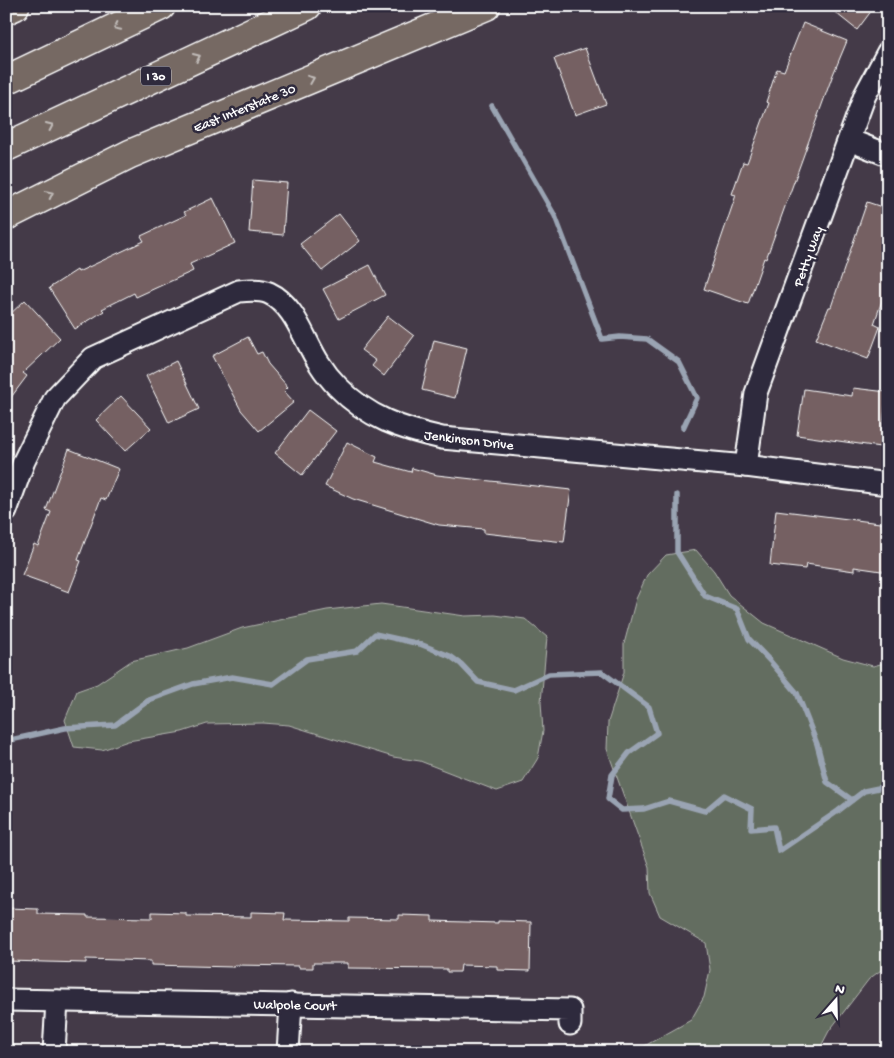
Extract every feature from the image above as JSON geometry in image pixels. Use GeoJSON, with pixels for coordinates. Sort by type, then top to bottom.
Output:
{"type":"FeatureCollection","features":[{"type":"Feature","properties":{"kind":"main road"},"geometry":{"type":"LineString","coordinates":[[6,10],[15,6]]}},
{"type":"Feature","properties":{"kind":"main road"},"geometry":{"type":"LineString","coordinates":[[6,80],[161,6]]}},
{"type":"Feature","properties":{"kind":"main road","name":"I 30"},"geometry":{"type":"LineString","coordinates":[[6,147],[307,6]]}},
{"type":"Feature","properties":{"kind":"main road","name":"East Interstate 30"},"geometry":{"type":"LineString","coordinates":[[6,216],[130,154],[486,6]]}},
{"type":"Feature","properties":{"kind":"street","name":"Petty Way"},"geometry":{"type":"LineString","coordinates":[[746,466],[756,393],[865,95],[888,52]]}},
{"type":"Feature","properties":{"kind":"street"},"geometry":{"type":"LineString","coordinates":[[849,140],[888,155]]}},
{"type":"Feature","properties":{"kind":"street","name":"Jenkinson Drive"},"geometry":{"type":"LineString","coordinates":[[6,511],[24,460],[55,398],[93,358],[239,291],[253,290],[268,292],[280,300],[290,311],[320,364],[344,393],[380,418],[410,431],[442,438],[746,466],[888,484]]}},
{"type":"Feature","properties":{"kind":"street","name":"Walpole Court"},"geometry":{"type":"LineString","coordinates":[[6,1000],[570,1010],[570,1024]]}},
{"type":"Feature","properties":{"kind":"street"},"geometry":{"type":"LineString","coordinates":[[54,1052],[57,1001]]}},
{"type":"Feature","properties":{"kind":"street"},"geometry":{"type":"LineString","coordinates":[[288,1052],[290,1004]]}},
{"type":"Feature","properties":{"kind":"green space"},"geometry":{"type":"Polygon","coordinates":[[[696,550],[714,571],[729,595],[764,623],[843,658],[873,666],[888,662],[888,965],[869,979],[829,1031],[818,1052],[637,1052],[691,1020],[704,997],[710,970],[706,943],[660,916],[650,893],[649,867],[607,749],[608,722],[624,672],[624,644],[636,599],[647,575],[666,555],[696,550]]]}},
{"type":"Feature","properties":{"kind":"green space"},"geometry":{"type":"Polygon","coordinates":[[[381,604],[465,616],[495,615],[525,619],[547,637],[541,702],[543,731],[538,758],[523,782],[497,791],[420,761],[393,757],[289,725],[263,723],[207,724],[182,732],[128,741],[102,750],[74,747],[65,720],[77,691],[97,684],[131,661],[188,648],[242,628],[327,610],[381,604]]]}},
{"type":"Feature","properties":{"kind":"building"},"geometry":{"type":"Polygon","coordinates":[[[827,6],[875,6],[857,30],[827,6]]]}},
{"type":"Feature","properties":{"kind":"building"},"geometry":{"type":"Polygon","coordinates":[[[803,23],[847,41],[748,304],[704,289],[736,195],[732,194],[743,162],[747,163],[769,103],[766,102],[777,69],[784,71],[803,23]]]}},
{"type":"Feature","properties":{"kind":"building"},"geometry":{"type":"Polygon","coordinates":[[[585,48],[606,104],[575,115],[554,59],[585,48]]]}},
{"type":"Feature","properties":{"kind":"building"},"geometry":{"type":"Polygon","coordinates":[[[253,180],[287,183],[283,235],[249,232],[253,180]]]}},
{"type":"Feature","properties":{"kind":"building"},"geometry":{"type":"Polygon","coordinates":[[[213,198],[235,243],[190,264],[193,271],[136,297],[134,293],[102,309],[104,311],[75,329],[49,288],[77,270],[78,272],[144,241],[141,236],[186,215],[184,212],[213,198]]]}},
{"type":"Feature","properties":{"kind":"building"},"geometry":{"type":"Polygon","coordinates":[[[867,202],[888,209],[888,283],[874,324],[880,327],[868,359],[816,339],[829,307],[831,307],[867,202]]]}},
{"type":"Feature","properties":{"kind":"building"},"geometry":{"type":"Polygon","coordinates":[[[339,214],[360,241],[322,271],[300,244],[339,214]]]}},
{"type":"Feature","properties":{"kind":"building"},"geometry":{"type":"Polygon","coordinates":[[[370,265],[385,295],[339,319],[323,289],[370,265]]]}},
{"type":"Feature","properties":{"kind":"building"},"geometry":{"type":"Polygon","coordinates":[[[25,300],[60,338],[23,373],[27,376],[6,404],[6,318],[25,300]]]}},
{"type":"Feature","properties":{"kind":"building"},"geometry":{"type":"Polygon","coordinates":[[[388,316],[414,336],[384,376],[372,366],[376,361],[361,350],[388,316]]]}},
{"type":"Feature","properties":{"kind":"building"},"geometry":{"type":"Polygon","coordinates":[[[248,337],[257,354],[262,352],[268,364],[288,387],[284,391],[294,402],[259,431],[241,410],[212,356],[248,337]]]}},
{"type":"Feature","properties":{"kind":"building"},"geometry":{"type":"Polygon","coordinates":[[[434,340],[467,348],[455,398],[422,390],[434,340]]]}},
{"type":"Feature","properties":{"kind":"building"},"geometry":{"type":"Polygon","coordinates":[[[176,361],[199,409],[169,423],[146,376],[176,361]]]}},
{"type":"Feature","properties":{"kind":"building"},"geometry":{"type":"Polygon","coordinates":[[[853,388],[887,392],[880,447],[797,435],[804,389],[852,396],[853,388]]]}},
{"type":"Feature","properties":{"kind":"building"},"geometry":{"type":"Polygon","coordinates":[[[121,396],[151,428],[125,451],[96,420],[121,396]]]}},
{"type":"Feature","properties":{"kind":"building"},"geometry":{"type":"Polygon","coordinates":[[[308,410],[336,431],[302,475],[275,453],[308,410]]]}},
{"type":"Feature","properties":{"kind":"building"},"geometry":{"type":"Polygon","coordinates":[[[347,442],[377,457],[375,462],[411,472],[412,468],[437,475],[571,490],[564,542],[484,533],[484,529],[439,525],[353,499],[325,486],[347,442]]]}},
{"type":"Feature","properties":{"kind":"building"},"geometry":{"type":"Polygon","coordinates":[[[69,449],[119,469],[106,500],[101,498],[78,560],[81,561],[69,592],[22,575],[34,544],[38,546],[51,512],[46,510],[69,449]]]}},
{"type":"Feature","properties":{"kind":"building"},"geometry":{"type":"Polygon","coordinates":[[[776,510],[888,524],[888,572],[854,567],[854,571],[806,564],[805,569],[770,565],[776,510]]]}},
{"type":"Feature","properties":{"kind":"building"},"geometry":{"type":"Polygon","coordinates":[[[6,908],[38,909],[38,914],[87,915],[87,917],[152,918],[152,912],[186,913],[186,916],[251,917],[251,912],[285,913],[284,920],[349,921],[349,918],[399,919],[399,915],[432,916],[432,921],[531,922],[530,971],[497,970],[497,966],[461,965],[460,972],[447,972],[447,969],[348,968],[348,963],[313,963],[313,968],[299,968],[299,966],[151,965],[151,961],[86,959],[86,963],[6,961],[6,908]]]}},
{"type":"Feature","properties":{"kind":"waterway"},"geometry":{"type":"LineString","coordinates":[[492,106],[555,216],[602,339],[620,337],[647,339],[679,362],[697,398],[683,428]]}},
{"type":"Feature","properties":{"kind":"waterway"},"geometry":{"type":"LineString","coordinates":[[677,495],[677,552],[705,596],[737,609],[749,639],[797,693],[817,744],[827,782],[852,800]]}},
{"type":"Feature","properties":{"kind":"waterway"},"geometry":{"type":"LineString","coordinates":[[6,741],[65,728],[115,725],[149,700],[193,684],[232,677],[273,684],[307,659],[357,651],[375,634],[420,644],[450,656],[461,664],[478,682],[514,690],[549,674],[602,672],[649,707],[657,733],[629,753],[612,775],[608,799],[622,810],[644,809],[669,801],[705,811],[724,795],[752,809],[751,829],[774,827],[779,851],[864,791],[888,786]]}}]}
